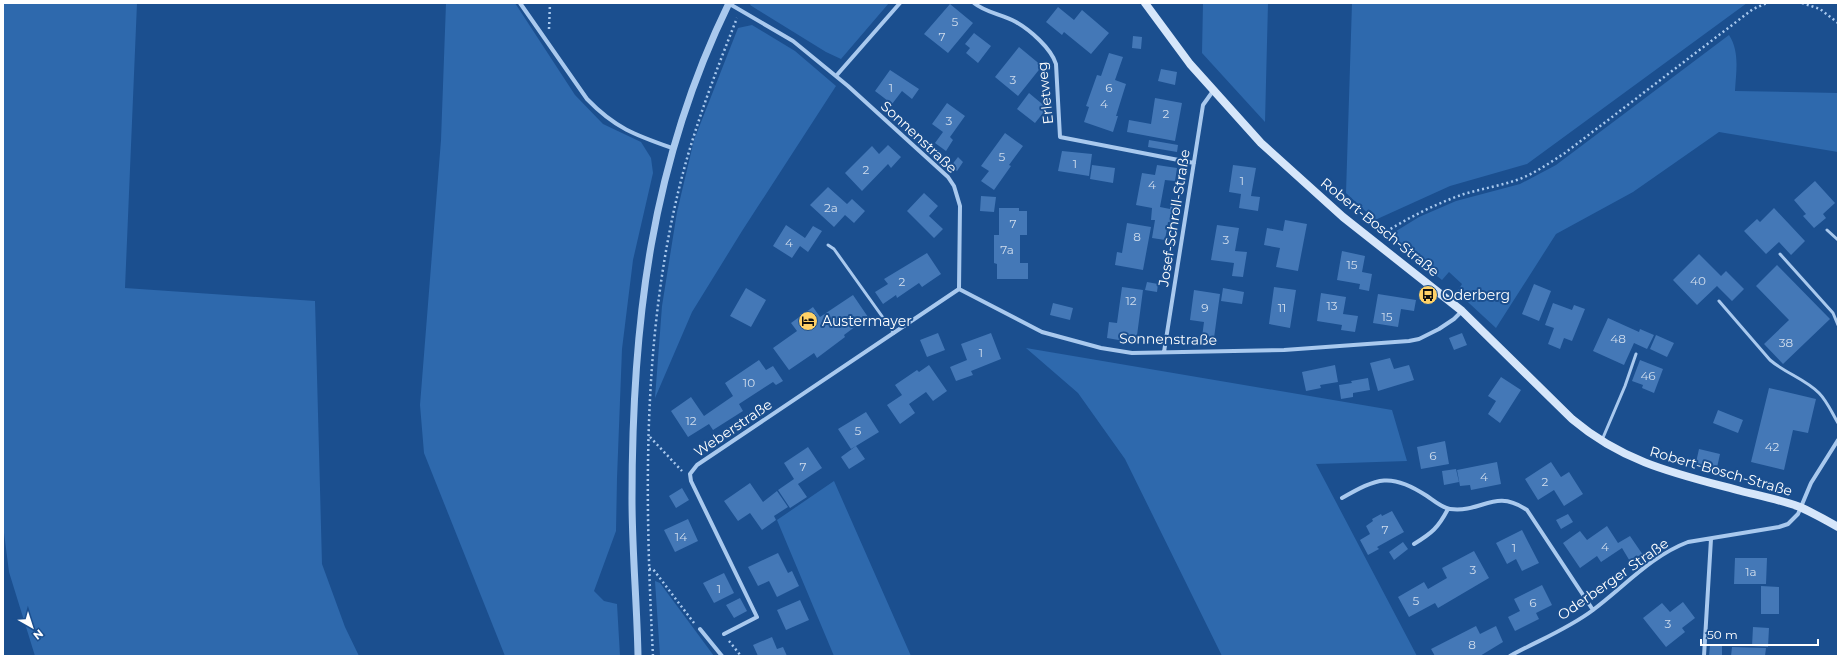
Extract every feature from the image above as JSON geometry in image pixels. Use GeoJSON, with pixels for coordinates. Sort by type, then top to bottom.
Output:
{"type":"FeatureCollection","features":[{"type":"Feature","properties":{"kind":"main road","name":"Robert-Bosch-Straße"},"geometry":{"type":"LineString","coordinates":[[1145,3],[1169,37],[1213,91],[1261,143],[1344,217],[1462,311],[1572,419],[1601,442],[1642,463],[1666,472],[1801,508],[1838,527]]}},
{"type":"Feature","properties":{"kind":"street"},"geometry":{"type":"LineString","coordinates":[[520,3],[587,99],[599,112],[613,123],[628,131],[672,148]]}},
{"type":"Feature","properties":{"kind":"street"},"geometry":{"type":"LineString","coordinates":[[638,656],[632,499],[637,356],[650,246],[672,148],[702,60],[728,3]]}},
{"type":"Feature","properties":{"kind":"street","name":"Sonnenstraße"},"geometry":{"type":"LineString","coordinates":[[728,3],[793,41],[836,76],[948,177],[954,186],[960,206],[959,289],[1042,332],[1101,348],[1132,353],[1284,350],[1408,341],[1440,329],[1450,323],[1462,311]]}},
{"type":"Feature","properties":{"kind":"street"},"geometry":{"type":"LineString","coordinates":[[836,76],[900,3]]}},
{"type":"Feature","properties":{"kind":"street","name":"Erletweg"},"geometry":{"type":"LineString","coordinates":[[974,3],[981,9],[1016,22],[1049,48],[1056,64],[1060,137],[1194,163]]}},
{"type":"Feature","properties":{"kind":"street","name":"Josef-Schroll-Straße"},"geometry":{"type":"LineString","coordinates":[[1164,352],[1203,105],[1213,91]]}},
{"type":"Feature","properties":{"kind":"street","name":"Weberstraße"},"geometry":{"type":"LineString","coordinates":[[724,634],[757,617],[691,481],[690,474],[697,466],[959,289]]}},
{"type":"Feature","properties":{"kind":"street","name":"Robert-Bosch-Straße"},"geometry":{"type":"LineString","coordinates":[[1801,508],[1811,483],[1838,440]]}},
{"type":"Feature","properties":{"kind":"street"},"geometry":{"type":"LineString","coordinates":[[1342,498],[1364,485],[1377,481],[1398,480],[1412,486],[1448,509],[1460,510],[1496,501],[1507,500],[1517,504],[1527,510],[1593,610]]}},
{"type":"Feature","properties":{"kind":"street","name":"Oderberger Straße"},"geometry":{"type":"LineString","coordinates":[[1510,656],[1577,621],[1663,554],[1688,542],[1779,527],[1793,520],[1801,508]]}},
{"type":"Feature","properties":{"kind":"street"},"geometry":{"type":"LineString","coordinates":[[1414,544],[1432,533],[1440,525],[1448,509]]}},
{"type":"Feature","properties":{"kind":"street"},"geometry":{"type":"LineString","coordinates":[[1704,656],[1711,538]]}},
{"type":"Feature","properties":{"kind":"street"},"geometry":{"type":"LineString","coordinates":[[700,629],[722,656]]}},
{"type":"Feature","properties":{"kind":"lane"},"geometry":{"type":"LineString","coordinates":[[1827,230],[1838,240]]}},
{"type":"Feature","properties":{"kind":"lane"},"geometry":{"type":"LineString","coordinates":[[828,245],[834,249],[894,333]]}},
{"type":"Feature","properties":{"kind":"lane"},"geometry":{"type":"LineString","coordinates":[[1780,254],[1833,313],[1838,324]]}},
{"type":"Feature","properties":{"kind":"lane"},"geometry":{"type":"LineString","coordinates":[[1720,301],[1770,360],[1780,369],[1803,380],[1819,393],[1838,423]]}},
{"type":"Feature","properties":{"kind":"lane"},"geometry":{"type":"LineString","coordinates":[[1601,442],[1608,430],[1636,354]]}},
{"type":"Feature","properties":{"kind":"path"},"geometry":{"type":"LineString","coordinates":[[543,38],[549,34],[551,20],[550,3]]}},
{"type":"Feature","properties":{"kind":"path"},"geometry":{"type":"LineString","coordinates":[[1374,241],[1380,235],[1416,214],[1464,194],[1515,180],[1538,170],[1572,148],[1753,9],[1767,3]]}},
{"type":"Feature","properties":{"kind":"path"},"geometry":{"type":"LineString","coordinates":[[1802,3],[1820,10],[1838,23]]}},
{"type":"Feature","properties":{"kind":"path"},"geometry":{"type":"LineString","coordinates":[[653,656],[649,569],[650,436],[652,386],[658,312],[665,254],[677,197],[695,132],[718,65],[741,10]]}},
{"type":"Feature","properties":{"kind":"path"},"geometry":{"type":"LineString","coordinates":[[650,436],[679,470],[690,474]]}},
{"type":"Feature","properties":{"kind":"path"},"geometry":{"type":"LineString","coordinates":[[649,569],[653,569],[700,629]]}},
{"type":"Feature","properties":{"kind":"shaded area"},"geometry":{"type":"Polygon","coordinates":[[[3,3],[137,3],[125,288],[315,301],[322,564],[345,627],[359,656],[35,656],[9,572],[3,525],[3,3]]]}},
{"type":"Feature","properties":{"kind":"shaded area"},"geometry":{"type":"Polygon","coordinates":[[[446,3],[515,3],[575,95],[603,124],[641,142],[651,158],[653,173],[633,260],[622,349],[616,531],[594,591],[604,601],[617,604],[620,656],[505,656],[424,453],[420,405],[441,140],[446,3]]]}},
{"type":"Feature","properties":{"kind":"shaded area"},"geometry":{"type":"Polygon","coordinates":[[[751,3],[889,3],[841,59],[826,52],[750,5],[751,3]]]}},
{"type":"Feature","properties":{"kind":"shaded area"},"geometry":{"type":"Polygon","coordinates":[[[1203,3],[1268,3],[1265,122],[1202,53],[1203,3]]]}},
{"type":"Feature","properties":{"kind":"shaded area"},"geometry":{"type":"Polygon","coordinates":[[[1352,3],[1747,3],[1527,164],[1450,186],[1375,220],[1346,193],[1352,3]]]}},
{"type":"Feature","properties":{"kind":"shaded area"},"geometry":{"type":"Polygon","coordinates":[[[752,25],[795,51],[836,86],[742,231],[692,312],[655,398],[662,306],[677,212],[694,140],[738,28],[752,25]]]}},
{"type":"Feature","properties":{"kind":"shaded area"},"geometry":{"type":"Polygon","coordinates":[[[1729,35],[1735,48],[1736,55],[1735,91],[1838,93],[1838,152],[1719,132],[1633,192],[1556,234],[1496,328],[1457,292],[1462,284],[1449,272],[1442,280],[1392,240],[1393,233],[1419,217],[1456,201],[1520,184],[1556,165],[1729,35]]]}},
{"type":"Feature","properties":{"kind":"shaded area"},"geometry":{"type":"Polygon","coordinates":[[[1026,348],[1392,410],[1407,461],[1316,464],[1417,656],[1222,656],[1125,459],[1078,393],[1026,348]]]}},
{"type":"Feature","properties":{"kind":"shaded area"},"geometry":{"type":"Polygon","coordinates":[[[834,481],[911,656],[834,656],[777,520],[834,481]]]}},
{"type":"Feature","properties":{"kind":"shaded area"},"geometry":{"type":"Polygon","coordinates":[[[655,581],[660,583],[714,656],[660,656],[655,581]]]}},
{"type":"Feature","properties":{"kind":"building"},"geometry":{"type":"Polygon","coordinates":[[[950,4],[973,23],[948,53],[924,34],[950,4]]]}},
{"type":"Feature","properties":{"kind":"building"},"geometry":{"type":"Polygon","coordinates":[[[1058,7],[1074,20],[1082,10],[1109,33],[1091,54],[1064,32],[1062,35],[1046,22],[1058,7]]]}},
{"type":"Feature","properties":{"kind":"building"},"geometry":{"type":"Polygon","coordinates":[[[974,33],[991,46],[978,63],[966,53],[970,48],[965,44],[974,33]]]}},
{"type":"Feature","properties":{"kind":"building"},"geometry":{"type":"Polygon","coordinates":[[[1133,36],[1142,37],[1141,49],[1132,48],[1133,36]]]}},
{"type":"Feature","properties":{"kind":"building"},"geometry":{"type":"Polygon","coordinates":[[[1019,47],[1042,66],[1018,96],[995,77],[1019,47]]]}},
{"type":"Feature","properties":{"kind":"building"},"geometry":{"type":"Polygon","coordinates":[[[1109,53],[1123,57],[1115,80],[1126,84],[1116,116],[1118,116],[1113,132],[1084,122],[1089,107],[1086,106],[1097,75],[1101,76],[1109,53]]]}},
{"type":"Feature","properties":{"kind":"building"},"geometry":{"type":"Polygon","coordinates":[[[1161,69],[1177,72],[1175,85],[1158,81],[1161,69]]]}},
{"type":"Feature","properties":{"kind":"building"},"geometry":{"type":"Polygon","coordinates":[[[890,70],[919,89],[912,99],[902,91],[892,104],[875,91],[890,70]]]}},
{"type":"Feature","properties":{"kind":"building"},"geometry":{"type":"Polygon","coordinates":[[[1029,93],[1047,108],[1035,123],[1017,109],[1029,93]]]}},
{"type":"Feature","properties":{"kind":"building"},"geometry":{"type":"Polygon","coordinates":[[[1155,98],[1182,103],[1175,141],[1127,132],[1129,120],[1151,124],[1155,98]]]}},
{"type":"Feature","properties":{"kind":"building"},"geometry":{"type":"Polygon","coordinates":[[[947,103],[965,116],[950,137],[953,140],[946,151],[935,143],[943,132],[932,124],[947,103]]]}},
{"type":"Feature","properties":{"kind":"building"},"geometry":{"type":"Polygon","coordinates":[[[1005,133],[1023,146],[1009,165],[1011,166],[994,190],[981,181],[989,171],[981,166],[1005,133]]]}},
{"type":"Feature","properties":{"kind":"building"},"geometry":{"type":"Polygon","coordinates":[[[1149,140],[1178,145],[1177,152],[1148,147],[1149,140]]]}},
{"type":"Feature","properties":{"kind":"building"},"geometry":{"type":"Polygon","coordinates":[[[888,145],[901,157],[891,168],[888,164],[862,191],[845,173],[872,146],[879,154],[888,145]]]}},
{"type":"Feature","properties":{"kind":"building"},"geometry":{"type":"Polygon","coordinates":[[[1062,151],[1092,154],[1089,176],[1058,171],[1062,151]]]}},
{"type":"Feature","properties":{"kind":"building"},"geometry":{"type":"Polygon","coordinates":[[[958,157],[963,162],[957,171],[951,166],[958,157]]]}},
{"type":"Feature","properties":{"kind":"building"},"geometry":{"type":"Polygon","coordinates":[[[1092,165],[1115,168],[1113,183],[1090,179],[1092,165]]]}},
{"type":"Feature","properties":{"kind":"building"},"geometry":{"type":"Polygon","coordinates":[[[1157,165],[1177,168],[1175,181],[1165,180],[1160,207],[1170,209],[1172,198],[1181,199],[1177,224],[1168,222],[1165,240],[1152,238],[1155,220],[1151,220],[1152,208],[1136,205],[1142,173],[1155,175],[1157,165]]]}},
{"type":"Feature","properties":{"kind":"building"},"geometry":{"type":"Polygon","coordinates":[[[1233,165],[1256,168],[1251,196],[1260,197],[1258,211],[1239,208],[1241,194],[1229,192],[1233,165]]]}},
{"type":"Feature","properties":{"kind":"building"},"geometry":{"type":"Polygon","coordinates":[[[1815,181],[1835,203],[1823,214],[1826,218],[1814,228],[1803,216],[1806,214],[1794,200],[1815,181]]]}},
{"type":"Feature","properties":{"kind":"building"},"geometry":{"type":"Polygon","coordinates":[[[828,187],[847,204],[852,199],[865,211],[854,223],[845,215],[834,227],[810,205],[828,187]]]}},
{"type":"Feature","properties":{"kind":"building"},"geometry":{"type":"Polygon","coordinates":[[[924,193],[938,206],[929,216],[943,229],[934,238],[907,211],[924,193]]]}},
{"type":"Feature","properties":{"kind":"building"},"geometry":{"type":"Polygon","coordinates":[[[981,196],[996,197],[994,212],[980,211],[981,196]]]}},
{"type":"Feature","properties":{"kind":"building"},"geometry":{"type":"Polygon","coordinates":[[[999,208],[1019,208],[1019,211],[1027,211],[1027,235],[1020,235],[1020,263],[1028,263],[1028,279],[997,279],[997,264],[994,263],[994,235],[999,235],[999,208]]]}},
{"type":"Feature","properties":{"kind":"building"},"geometry":{"type":"Polygon","coordinates":[[[1774,208],[1805,241],[1791,255],[1779,242],[1766,254],[1744,231],[1757,219],[1760,222],[1774,208]]]}},
{"type":"Feature","properties":{"kind":"building"},"geometry":{"type":"Polygon","coordinates":[[[1285,220],[1307,224],[1298,271],[1276,267],[1280,248],[1264,245],[1267,228],[1283,231],[1285,220]]]}},
{"type":"Feature","properties":{"kind":"building"},"geometry":{"type":"Polygon","coordinates":[[[1127,223],[1151,227],[1143,270],[1115,265],[1117,252],[1122,253],[1127,223]]]}},
{"type":"Feature","properties":{"kind":"building"},"geometry":{"type":"Polygon","coordinates":[[[786,225],[805,238],[813,226],[822,231],[808,252],[800,246],[792,258],[773,246],[786,225]]]}},
{"type":"Feature","properties":{"kind":"building"},"geometry":{"type":"Polygon","coordinates":[[[1217,225],[1239,228],[1235,251],[1247,252],[1243,277],[1232,276],[1234,263],[1211,260],[1217,225]]]}},
{"type":"Feature","properties":{"kind":"building"},"geometry":{"type":"Polygon","coordinates":[[[1342,251],[1365,256],[1362,272],[1372,274],[1369,291],[1359,289],[1360,284],[1337,280],[1342,251]]]}},
{"type":"Feature","properties":{"kind":"building"},"geometry":{"type":"Polygon","coordinates":[[[927,253],[941,274],[922,287],[919,283],[897,298],[896,295],[883,304],[875,292],[888,284],[884,279],[927,253]]]}},
{"type":"Feature","properties":{"kind":"building"},"geometry":{"type":"Polygon","coordinates":[[[1699,254],[1721,276],[1726,271],[1744,289],[1732,301],[1717,286],[1697,305],[1673,280],[1699,254]]]}},
{"type":"Feature","properties":{"kind":"building"},"geometry":{"type":"Polygon","coordinates":[[[1777,265],[1830,319],[1783,364],[1764,344],[1789,320],[1756,286],[1777,265]]]}},
{"type":"Feature","properties":{"kind":"building"},"geometry":{"type":"Polygon","coordinates":[[[1147,282],[1158,284],[1157,292],[1145,290],[1147,282]]]}},
{"type":"Feature","properties":{"kind":"building"},"geometry":{"type":"Polygon","coordinates":[[[1534,284],[1551,291],[1539,321],[1522,314],[1534,284]]]}},
{"type":"Feature","properties":{"kind":"building"},"geometry":{"type":"Polygon","coordinates":[[[1122,287],[1143,290],[1136,343],[1107,338],[1109,322],[1117,323],[1122,287]]]}},
{"type":"Feature","properties":{"kind":"building"},"geometry":{"type":"Polygon","coordinates":[[[1274,287],[1296,290],[1290,328],[1269,324],[1274,287]]]}},
{"type":"Feature","properties":{"kind":"building"},"geometry":{"type":"Polygon","coordinates":[[[746,288],[766,300],[751,327],[730,316],[746,288]]]}},
{"type":"Feature","properties":{"kind":"building"},"geometry":{"type":"Polygon","coordinates":[[[1223,288],[1244,292],[1242,304],[1221,301],[1223,288]]]}},
{"type":"Feature","properties":{"kind":"building"},"geometry":{"type":"Polygon","coordinates":[[[1194,290],[1220,294],[1214,338],[1202,337],[1204,322],[1190,320],[1194,290]]]}},
{"type":"Feature","properties":{"kind":"building"},"geometry":{"type":"Polygon","coordinates":[[[1321,293],[1346,297],[1343,314],[1358,316],[1355,332],[1341,330],[1342,325],[1317,321],[1321,293]]]}},
{"type":"Feature","properties":{"kind":"building"},"geometry":{"type":"Polygon","coordinates":[[[1378,294],[1416,300],[1414,311],[1401,309],[1398,327],[1373,323],[1378,294]]]}},
{"type":"Feature","properties":{"kind":"building"},"geometry":{"type":"Polygon","coordinates":[[[853,295],[868,317],[817,358],[814,353],[789,370],[773,348],[797,331],[791,323],[813,307],[820,317],[853,295]]]}},
{"type":"Feature","properties":{"kind":"building"},"geometry":{"type":"Polygon","coordinates":[[[1053,303],[1073,308],[1070,320],[1050,315],[1053,303]]]}},
{"type":"Feature","properties":{"kind":"building"},"geometry":{"type":"Polygon","coordinates":[[[1553,303],[1572,310],[1574,305],[1585,309],[1572,341],[1564,338],[1560,349],[1548,344],[1554,328],[1545,325],[1553,303]]]}},
{"type":"Feature","properties":{"kind":"building"},"geometry":{"type":"Polygon","coordinates":[[[1608,318],[1639,332],[1640,329],[1654,335],[1647,349],[1634,343],[1624,365],[1593,351],[1608,318]]]}},
{"type":"Feature","properties":{"kind":"building"},"geometry":{"type":"Polygon","coordinates":[[[938,333],[945,350],[927,357],[920,340],[938,333]]]}},
{"type":"Feature","properties":{"kind":"building"},"geometry":{"type":"Polygon","coordinates":[[[991,333],[1001,359],[971,371],[973,375],[956,381],[950,367],[967,360],[961,344],[991,333]]]}},
{"type":"Feature","properties":{"kind":"building"},"geometry":{"type":"Polygon","coordinates":[[[1462,333],[1467,345],[1454,350],[1449,338],[1462,333]]]}},
{"type":"Feature","properties":{"kind":"building"},"geometry":{"type":"Polygon","coordinates":[[[1656,335],[1674,343],[1667,357],[1650,349],[1656,335]]]}},
{"type":"Feature","properties":{"kind":"building"},"geometry":{"type":"Polygon","coordinates":[[[1390,358],[1394,369],[1409,365],[1414,380],[1378,391],[1370,363],[1390,358]]]}},
{"type":"Feature","properties":{"kind":"building"},"geometry":{"type":"Polygon","coordinates":[[[759,360],[766,370],[773,366],[783,381],[776,385],[773,382],[739,404],[743,411],[713,430],[709,424],[688,437],[671,411],[691,397],[704,416],[733,396],[725,383],[759,360]]]}},
{"type":"Feature","properties":{"kind":"building"},"geometry":{"type":"Polygon","coordinates":[[[1640,360],[1663,369],[1654,393],[1642,388],[1643,385],[1632,381],[1640,360]]]}},
{"type":"Feature","properties":{"kind":"building"},"geometry":{"type":"Polygon","coordinates":[[[929,365],[947,391],[933,401],[926,392],[909,404],[915,413],[900,424],[887,405],[902,395],[895,385],[917,370],[919,372],[929,365]]]}},
{"type":"Feature","properties":{"kind":"building"},"geometry":{"type":"Polygon","coordinates":[[[1335,365],[1338,382],[1320,385],[1321,388],[1306,391],[1302,372],[1335,365]]]}},
{"type":"Feature","properties":{"kind":"building"},"geometry":{"type":"Polygon","coordinates":[[[1501,377],[1521,390],[1500,423],[1488,414],[1496,401],[1488,396],[1501,377]]]}},
{"type":"Feature","properties":{"kind":"building"},"geometry":{"type":"Polygon","coordinates":[[[1368,378],[1370,390],[1353,393],[1353,397],[1341,399],[1339,385],[1368,378]]]}},
{"type":"Feature","properties":{"kind":"building"},"geometry":{"type":"Polygon","coordinates":[[[1769,388],[1816,399],[1808,433],[1793,430],[1784,470],[1751,462],[1769,388]]]}},
{"type":"Feature","properties":{"kind":"building"},"geometry":{"type":"Polygon","coordinates":[[[1718,410],[1743,420],[1738,433],[1713,423],[1718,410]]]}},
{"type":"Feature","properties":{"kind":"building"},"geometry":{"type":"Polygon","coordinates":[[[866,412],[879,432],[851,449],[838,429],[866,412]]]}},
{"type":"Feature","properties":{"kind":"building"},"geometry":{"type":"Polygon","coordinates":[[[1445,441],[1449,464],[1421,469],[1417,447],[1445,441]]]}},
{"type":"Feature","properties":{"kind":"building"},"geometry":{"type":"Polygon","coordinates":[[[856,446],[865,459],[849,469],[841,457],[856,446]]]}},
{"type":"Feature","properties":{"kind":"building"},"geometry":{"type":"Polygon","coordinates":[[[808,447],[822,468],[798,484],[807,497],[790,508],[778,490],[794,479],[784,463],[808,447]]]}},
{"type":"Feature","properties":{"kind":"building"},"geometry":{"type":"Polygon","coordinates":[[[1699,449],[1720,454],[1716,472],[1695,467],[1699,449]]]}},
{"type":"Feature","properties":{"kind":"building"},"geometry":{"type":"Polygon","coordinates":[[[1497,462],[1501,484],[1471,490],[1470,485],[1460,486],[1457,470],[1497,462]]]}},
{"type":"Feature","properties":{"kind":"building"},"geometry":{"type":"Polygon","coordinates":[[[1551,462],[1561,477],[1569,472],[1583,494],[1564,506],[1554,490],[1538,500],[1525,479],[1551,462]]]}},
{"type":"Feature","properties":{"kind":"building"},"geometry":{"type":"Polygon","coordinates":[[[1456,469],[1459,482],[1444,485],[1442,471],[1456,469]]]}},
{"type":"Feature","properties":{"kind":"building"},"geometry":{"type":"Polygon","coordinates":[[[750,483],[763,502],[777,491],[788,507],[774,516],[776,520],[762,530],[750,513],[738,521],[724,501],[750,483]]]}},
{"type":"Feature","properties":{"kind":"building"},"geometry":{"type":"Polygon","coordinates":[[[682,488],[689,500],[676,508],[669,496],[682,488]]]}},
{"type":"Feature","properties":{"kind":"building"},"geometry":{"type":"Polygon","coordinates":[[[1392,511],[1404,532],[1377,547],[1379,549],[1368,555],[1360,540],[1370,534],[1366,526],[1373,521],[1372,519],[1381,514],[1382,516],[1392,511]]]}},
{"type":"Feature","properties":{"kind":"building"},"geometry":{"type":"Polygon","coordinates":[[[1568,514],[1573,522],[1561,529],[1556,520],[1568,514]]]}},
{"type":"Feature","properties":{"kind":"building"},"geometry":{"type":"Polygon","coordinates":[[[688,519],[698,541],[675,552],[664,530],[688,519]]]}},
{"type":"Feature","properties":{"kind":"building"},"geometry":{"type":"Polygon","coordinates":[[[1607,526],[1618,543],[1630,536],[1643,555],[1631,563],[1622,548],[1601,562],[1597,556],[1580,568],[1563,543],[1580,531],[1587,540],[1607,526]]]}},
{"type":"Feature","properties":{"kind":"building"},"geometry":{"type":"Polygon","coordinates":[[[1522,530],[1539,563],[1522,571],[1516,559],[1507,564],[1496,543],[1522,530]]]}},
{"type":"Feature","properties":{"kind":"building"},"geometry":{"type":"Polygon","coordinates":[[[1403,542],[1408,549],[1394,560],[1389,552],[1403,542]]]}},
{"type":"Feature","properties":{"kind":"building"},"geometry":{"type":"Polygon","coordinates":[[[1474,551],[1489,578],[1438,608],[1435,603],[1409,617],[1398,597],[1424,582],[1428,589],[1447,578],[1442,568],[1474,551]]]}},
{"type":"Feature","properties":{"kind":"building"},"geometry":{"type":"Polygon","coordinates":[[[778,553],[788,573],[792,571],[799,586],[777,597],[769,581],[758,586],[748,567],[778,553]]]}},
{"type":"Feature","properties":{"kind":"building"},"geometry":{"type":"Polygon","coordinates":[[[1735,558],[1767,558],[1766,584],[1734,584],[1735,558]]]}},
{"type":"Feature","properties":{"kind":"building"},"geometry":{"type":"Polygon","coordinates":[[[724,573],[734,593],[714,603],[703,583],[724,573]]]}},
{"type":"Feature","properties":{"kind":"building"},"geometry":{"type":"Polygon","coordinates":[[[1542,585],[1552,605],[1536,613],[1539,619],[1515,631],[1508,617],[1520,611],[1514,599],[1542,585]]]}},
{"type":"Feature","properties":{"kind":"building"},"geometry":{"type":"Polygon","coordinates":[[[1761,586],[1779,587],[1779,614],[1761,614],[1761,586]]]}},
{"type":"Feature","properties":{"kind":"building"},"geometry":{"type":"Polygon","coordinates":[[[740,598],[747,611],[734,618],[726,605],[740,598]]]}},
{"type":"Feature","properties":{"kind":"building"},"geometry":{"type":"Polygon","coordinates":[[[800,600],[809,620],[786,630],[777,610],[800,600]]]}},
{"type":"Feature","properties":{"kind":"building"},"geometry":{"type":"Polygon","coordinates":[[[1683,602],[1695,618],[1682,628],[1685,632],[1666,647],[1643,618],[1662,603],[1670,612],[1683,602]]]}},
{"type":"Feature","properties":{"kind":"building"},"geometry":{"type":"Polygon","coordinates":[[[1476,626],[1480,634],[1496,626],[1503,642],[1480,656],[1435,656],[1431,649],[1476,626]]]}},
{"type":"Feature","properties":{"kind":"building"},"geometry":{"type":"Polygon","coordinates":[[[1753,627],[1769,628],[1768,647],[1752,646],[1753,627]]]}},
{"type":"Feature","properties":{"kind":"building"},"geometry":{"type":"Polygon","coordinates":[[[772,637],[777,649],[783,647],[787,656],[758,656],[753,645],[772,637]]]}},
{"type":"Feature","properties":{"kind":"building"},"geometry":{"type":"Polygon","coordinates":[[[1710,645],[1722,645],[1722,656],[1709,656],[1710,645]]]}},
{"type":"Feature","properties":{"kind":"building"},"geometry":{"type":"Polygon","coordinates":[[[1732,647],[1766,648],[1765,656],[1731,656],[1732,647]]]}},
{"type":"Feature","properties":{"kind":"place","name":"Oderberg"},"geometry":{"type":"Point","coordinates":[1428,295]}},
{"type":"Feature","properties":{"kind":"place","name":"Austermayer"},"geometry":{"type":"Point","coordinates":[808,321]}}]}
